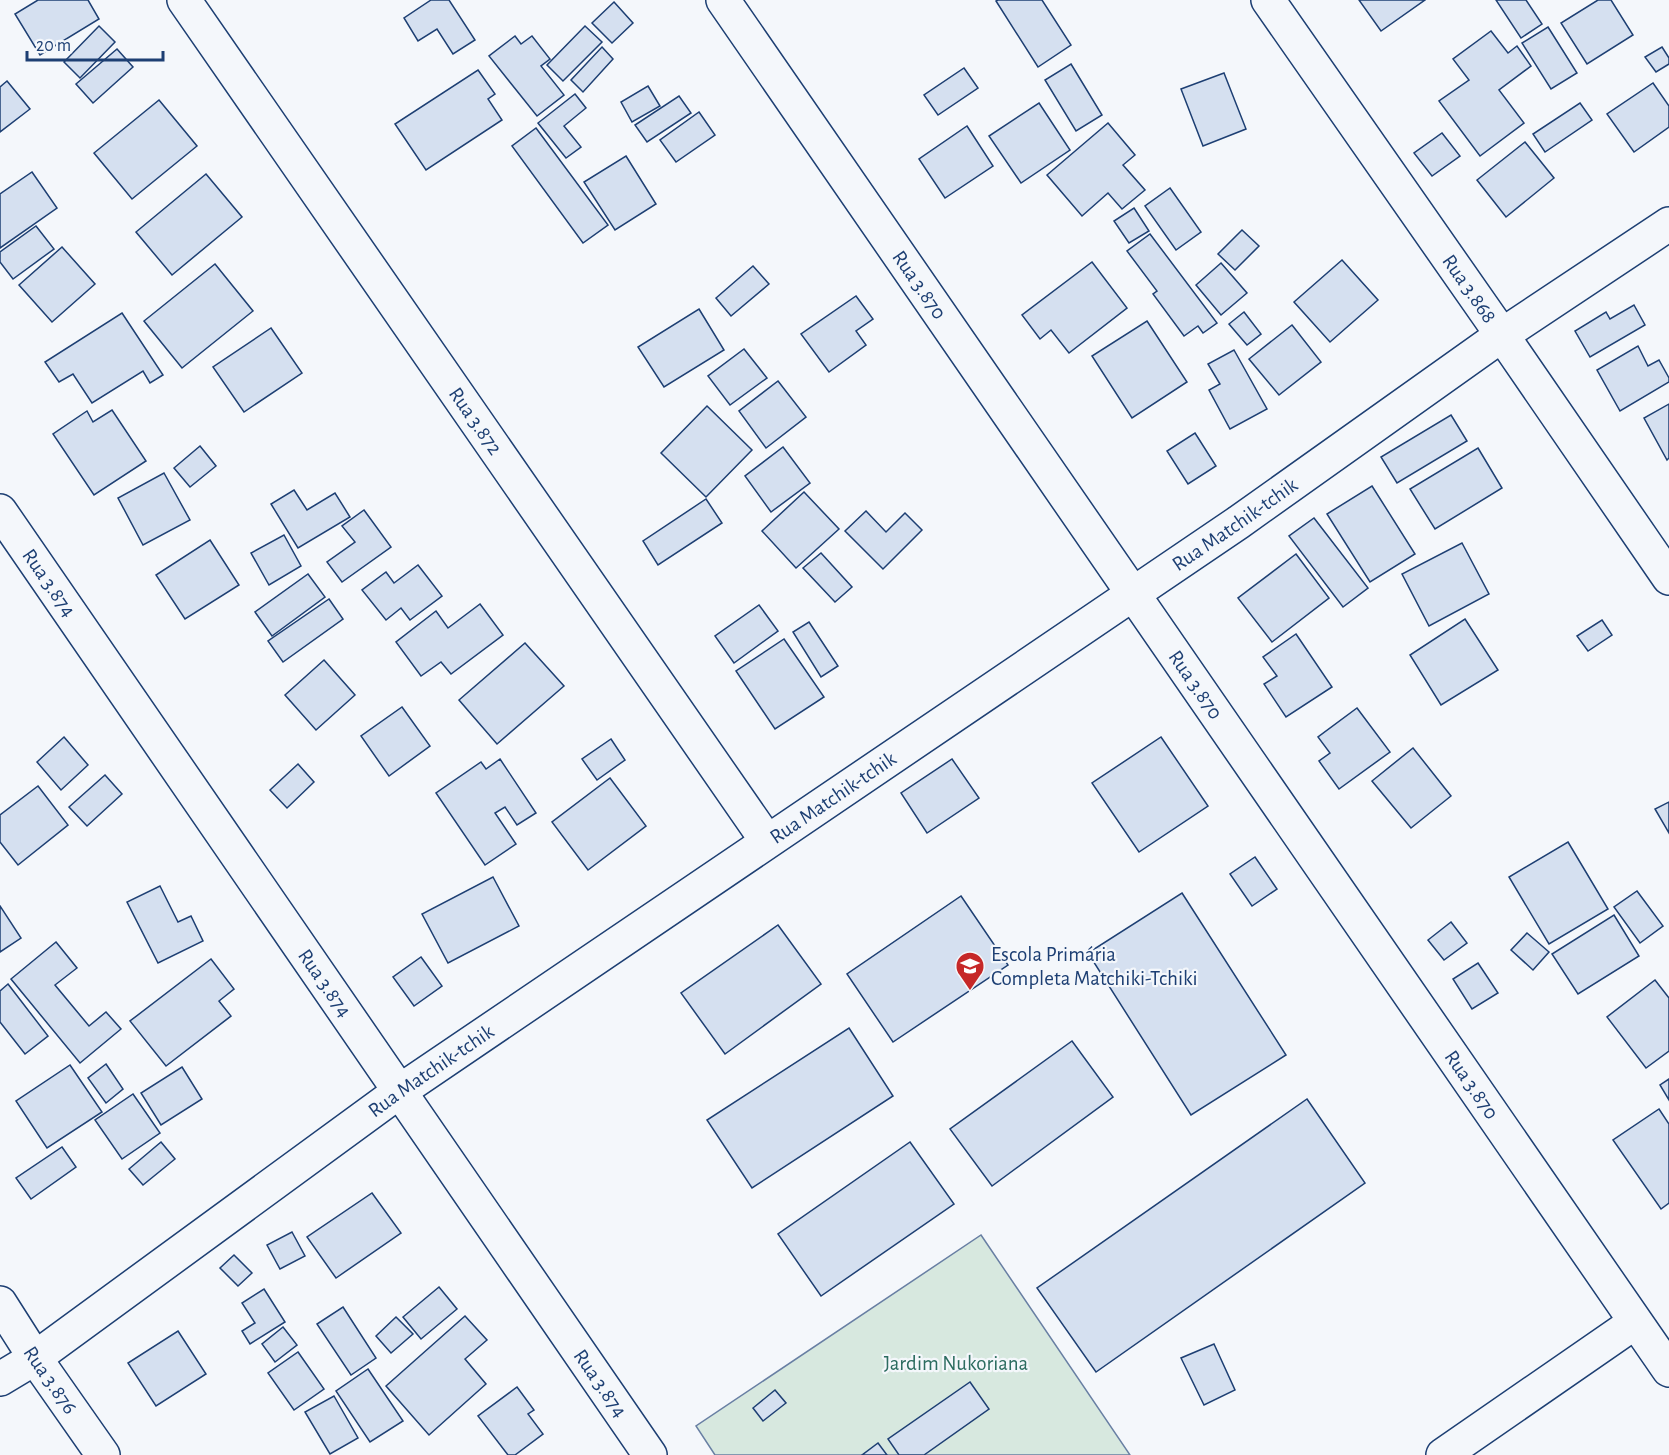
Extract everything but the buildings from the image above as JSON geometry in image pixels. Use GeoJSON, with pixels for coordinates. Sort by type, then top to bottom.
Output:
{"type":"FeatureCollection","features":[{"type":"Feature","properties":{"kind":"street","name":"Rua 3.872"},"geometry":{"type":"LineString","coordinates":[[184,0],[767,842]]}},
{"type":"Feature","properties":{"kind":"street","name":"Rua 3.870"},"geometry":{"type":"LineString","coordinates":[[723,0],[1669,1370]]}},
{"type":"Feature","properties":{"kind":"street","name":"Rua 3.868"},"geometry":{"type":"LineString","coordinates":[[1268,0],[1669,578]]}},
{"type":"Feature","properties":{"kind":"street","name":"Rua Matchik-tchik"},"geometry":{"type":"LineString","coordinates":[[0,1379],[35,1358],[400,1091],[1239,522],[1502,335],[1669,224]]}},
{"type":"Feature","properties":{"kind":"street","name":"Rua 3.874"},"geometry":{"type":"LineString","coordinates":[[0,511],[650,1455]]}},
{"type":"Feature","properties":{"kind":"street","name":"Rua 3.876"},"geometry":{"type":"LineString","coordinates":[[0,1303],[35,1358],[103,1455]]}},
{"type":"Feature","properties":{"kind":"street"},"geometry":{"type":"LineString","coordinates":[[1443,1455],[1635,1323]]}},
{"type":"Feature","properties":{"kind":"green space","name":"Jardim Nukoriana"},"geometry":{"type":"Polygon","coordinates":[[[981,1235],[1130,1455],[715,1455],[696,1426],[981,1235]]]}},
{"type":"Feature","properties":{"kind":"place","name":"Escola Primária Completa Matchiki-Tchiki"},"geometry":{"type":"Point","coordinates":[970,992]}}]}
